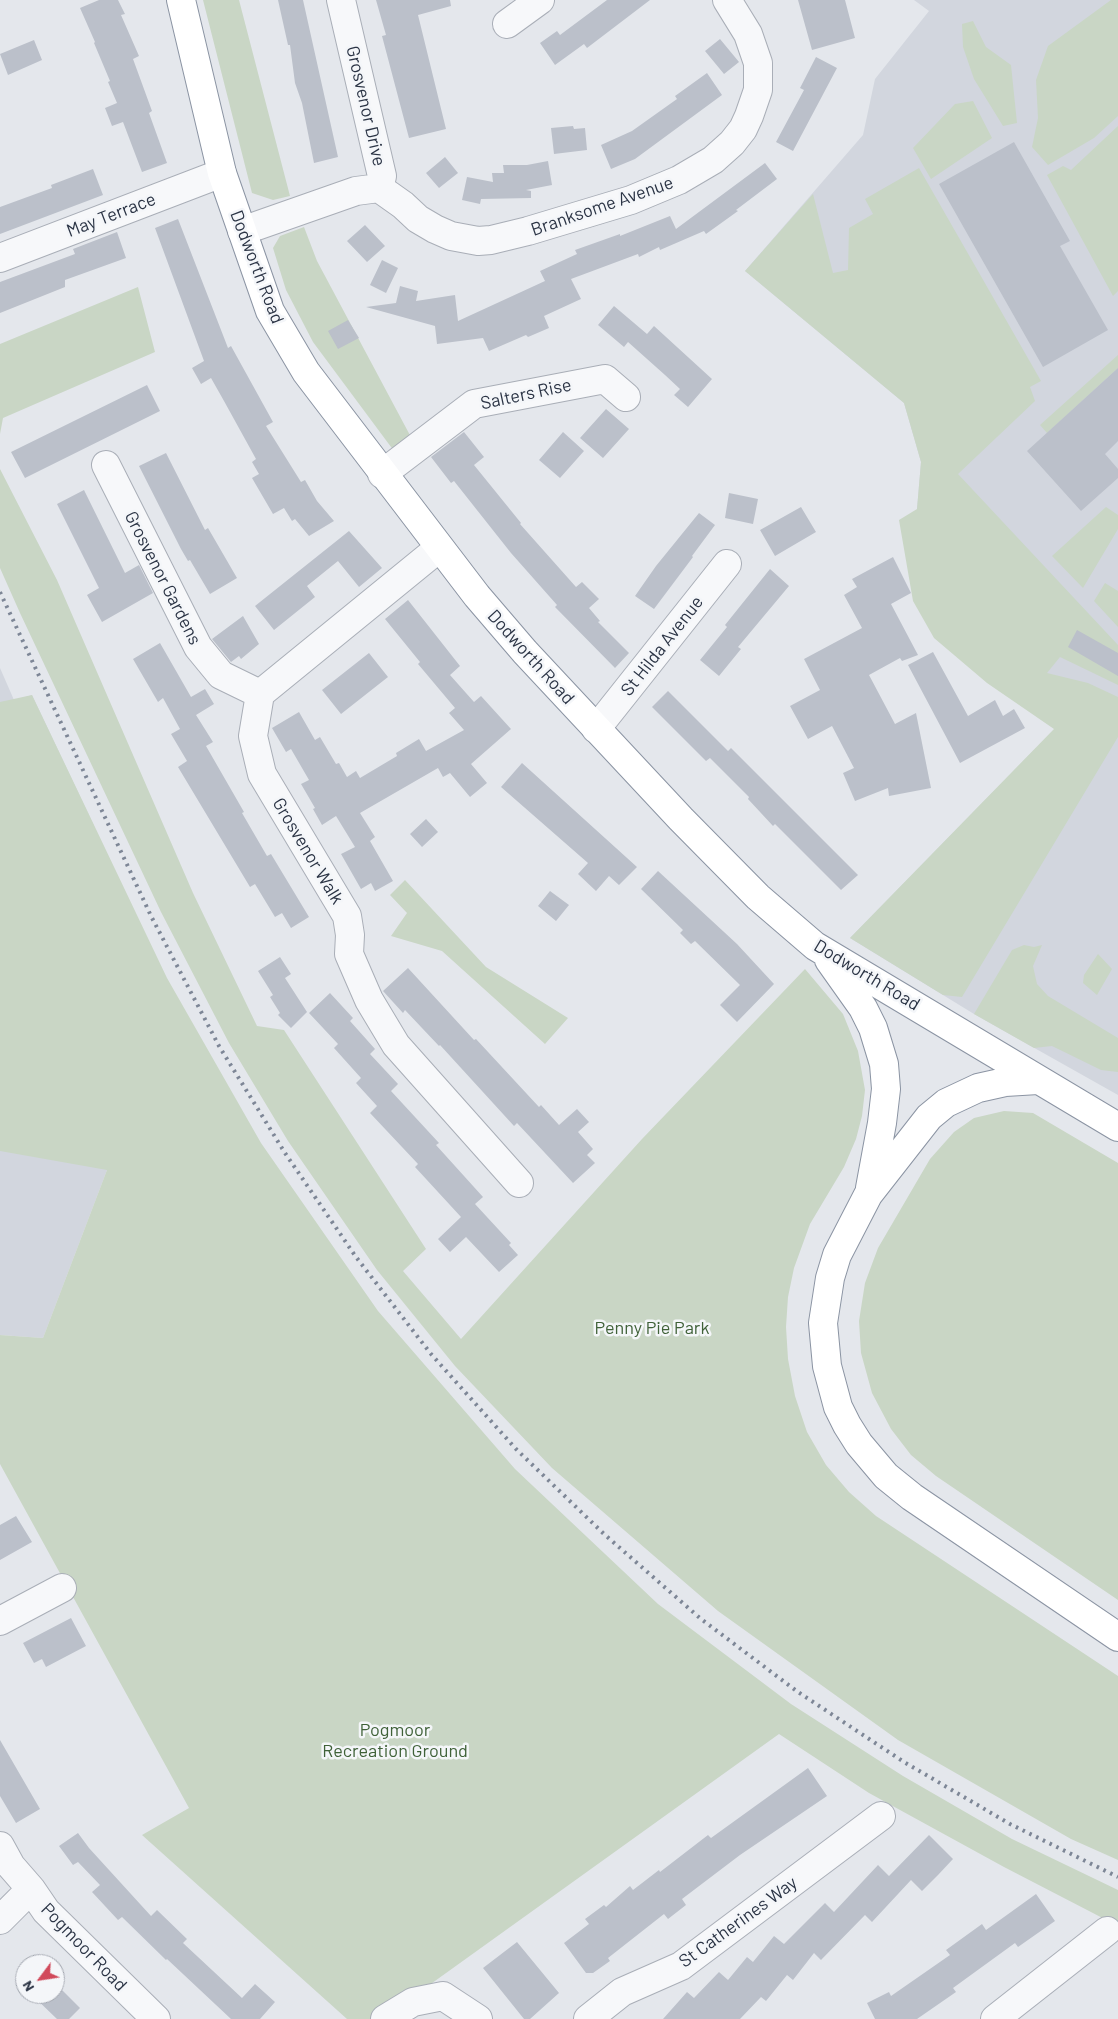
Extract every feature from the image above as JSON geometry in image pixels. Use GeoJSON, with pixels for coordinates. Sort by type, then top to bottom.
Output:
{"type":"FeatureCollection","features":[{"type":"Feature","properties":{"kind":"highway","name":"Dodworth Road"},"geometry":{"type":"LineString","coordinates":[[181,0],[222,173],[274,319],[306,372],[382,474],[439,548],[525,652],[680,819],[758,897],[824,952],[1118,1126]]}},
{"type":"Feature","properties":{"kind":"highway"},"geometry":{"type":"LineString","coordinates":[[824,952],[863,1008],[876,1034],[884,1064],[886,1089],[882,1123],[868,1195]]}},
{"type":"Feature","properties":{"kind":"highway"},"geometry":{"type":"LineString","coordinates":[[1038,1080],[1005,1082],[978,1088],[946,1103],[929,1117],[868,1195],[837,1254],[830,1278],[823,1316],[824,1344],[831,1387],[848,1425],[886,1476],[912,1497],[1118,1637]]}},
{"type":"Feature","properties":{"kind":"street","name":"Grosvenor Drive"},"geometry":{"type":"LineString","coordinates":[[242,231],[356,191],[379,188],[382,176],[341,0]]}},
{"type":"Feature","properties":{"kind":"street","name":"Branksome Avenue"},"geometry":{"type":"LineString","coordinates":[[379,188],[403,205],[418,220],[451,236],[478,241],[528,232],[631,200],[679,180],[713,160],[732,143],[750,116],[758,90],[758,63],[748,34],[727,0]]}},
{"type":"Feature","properties":{"kind":"street","name":"May Terrace"},"geometry":{"type":"LineString","coordinates":[[0,258],[222,173]]}},
{"type":"Feature","properties":{"kind":"street","name":"Salters Rise"},"geometry":{"type":"LineString","coordinates":[[382,474],[474,404],[605,379],[626,397]]}},
{"type":"Feature","properties":{"kind":"street","name":"Grosvenor Gardens"},"geometry":{"type":"LineString","coordinates":[[106,465],[198,647],[221,675],[260,694]]}},
{"type":"Feature","properties":{"kind":"street"},"geometry":{"type":"LineString","coordinates":[[260,694],[439,548]]}},
{"type":"Feature","properties":{"kind":"street","name":"St Hilda Avenue"},"geometry":{"type":"LineString","coordinates":[[596,729],[727,564]]}},
{"type":"Feature","properties":{"kind":"street","name":"Grosvenor Walk"},"geometry":{"type":"LineString","coordinates":[[260,694],[253,736],[262,774],[347,916],[350,935],[349,954],[369,1000],[396,1045],[519,1183]]}},
{"type":"Feature","properties":{"kind":"street"},"geometry":{"type":"LineString","coordinates":[[0,1621],[62,1588]]}},
{"type":"Feature","properties":{"kind":"street","name":"St Catherines Way"},"geometry":{"type":"LineString","coordinates":[[588,2019],[622,1992],[681,1966],[881,1816]]}},
{"type":"Feature","properties":{"kind":"street","name":"Pogmoor Road"},"geometry":{"type":"LineString","coordinates":[[0,1846],[11,1866],[31,1889],[46,1911],[156,2019]]}},
{"type":"Feature","properties":{"kind":"street"},"geometry":{"type":"LineString","coordinates":[[0,1920],[31,1889]]}},
{"type":"Feature","properties":{"kind":"street"},"geometry":{"type":"LineString","coordinates":[[995,2019],[1106,1931]]}},
{"type":"Feature","properties":{"kind":"street"},"geometry":{"type":"LineString","coordinates":[[385,2019],[413,2002],[443,1996],[478,2019]]}},
{"type":"Feature","properties":{"kind":"shaded area"},"geometry":{"type":"Polygon","coordinates":[[[914,0],[1118,0],[1118,1095],[974,1014],[850,938],[1078,705],[911,579],[921,462],[904,403],[745,271],[863,135],[875,79],[929,11],[914,0]]]}},
{"type":"Feature","properties":{"kind":"shaded area"},"geometry":{"type":"Polygon","coordinates":[[[0,668],[14,700],[32,695],[95,828],[107,1170],[43,1338],[0,1335],[0,668]]]}},
{"type":"Feature","properties":{"kind":"green space"},"geometry":{"type":"Polygon","coordinates":[[[203,0],[239,0],[290,196],[273,200],[252,193],[203,0]]]}},
{"type":"Feature","properties":{"kind":"green space"},"geometry":{"type":"Polygon","coordinates":[[[1111,0],[1118,0],[1118,116],[1094,138],[1048,165],[1032,147],[1038,118],[1036,80],[1048,46],[1111,0]]]}},
{"type":"Feature","properties":{"kind":"green space"},"geometry":{"type":"Polygon","coordinates":[[[973,21],[986,47],[1011,65],[1017,123],[1003,126],[974,79],[963,47],[962,24],[973,21]]]}},
{"type":"Feature","properties":{"kind":"green space"},"geometry":{"type":"Polygon","coordinates":[[[973,101],[992,138],[931,179],[913,148],[955,104],[973,101]]]}},
{"type":"Feature","properties":{"kind":"green space"},"geometry":{"type":"Polygon","coordinates":[[[1118,126],[1118,291],[1113,296],[1047,175],[1063,166],[1071,170],[1118,126]]]}},
{"type":"Feature","properties":{"kind":"green space"},"geometry":{"type":"Polygon","coordinates":[[[919,168],[1041,381],[1030,387],[1035,401],[958,474],[1118,645],[1118,685],[1060,657],[1047,673],[1088,683],[1118,697],[1118,737],[962,997],[943,995],[850,938],[1054,729],[987,683],[934,638],[913,601],[899,520],[917,509],[921,462],[904,403],[745,271],[813,194],[833,273],[848,270],[849,228],[873,214],[865,199],[919,168]]]}},
{"type":"Feature","properties":{"kind":"green space"},"geometry":{"type":"Polygon","coordinates":[[[304,227],[317,261],[412,439],[394,451],[313,342],[286,290],[273,248],[280,236],[304,227]]]}},
{"type":"Feature","properties":{"kind":"green space"},"geometry":{"type":"Polygon","coordinates":[[[138,287],[155,352],[3,418],[0,434],[0,344],[138,287]]]}},
{"type":"Feature","properties":{"kind":"green space"},"geometry":{"type":"Polygon","coordinates":[[[1118,355],[1118,368],[1047,433],[1040,425],[1118,355]]]}},
{"type":"Feature","properties":{"kind":"green space","name":"Penny Pie Park"},"geometry":{"type":"Polygon","coordinates":[[[0,469],[57,580],[193,893],[257,1026],[284,1030],[426,1249],[403,1271],[461,1339],[642,1139],[805,969],[843,1014],[858,1051],[865,1090],[862,1116],[856,1139],[844,1167],[810,1224],[794,1268],[788,1297],[786,1327],[788,1359],[795,1396],[807,1432],[826,1465],[849,1492],[876,1516],[1118,1676],[1118,1860],[1071,1839],[898,1740],[718,1611],[552,1468],[455,1366],[377,1270],[288,1141],[229,1043],[161,912],[20,613],[0,568],[0,469]]]}},
{"type":"Feature","properties":{"kind":"green space"},"geometry":{"type":"Polygon","coordinates":[[[1106,507],[1118,515],[1118,529],[1083,588],[1052,556],[1106,507]]]}},
{"type":"Feature","properties":{"kind":"green space"},"geometry":{"type":"Polygon","coordinates":[[[1105,583],[1118,591],[1118,627],[1094,601],[1105,583]]]}},
{"type":"Feature","properties":{"kind":"green space","name":"Pogmoor Recreation Ground"},"geometry":{"type":"Polygon","coordinates":[[[32,695],[167,978],[261,1143],[378,1311],[515,1469],[658,1604],[791,1704],[903,1776],[1012,1839],[1118,1890],[1118,1926],[1004,1867],[869,1793],[779,1734],[382,2019],[347,2019],[142,1835],[189,1808],[0,1464],[0,1335],[43,1338],[107,1170],[0,1151],[0,702],[32,695]]]}},
{"type":"Feature","properties":{"kind":"green space"},"geometry":{"type":"Polygon","coordinates":[[[405,880],[486,967],[568,1018],[545,1044],[442,951],[391,936],[407,913],[390,895],[405,880]]]}},
{"type":"Feature","properties":{"kind":"green space"},"geometry":{"type":"Polygon","coordinates":[[[1024,945],[1034,947],[1042,945],[1033,966],[1037,984],[1048,996],[1118,1038],[1118,1072],[1101,1070],[1052,1046],[1034,1048],[974,1014],[1012,950],[1024,945]]]}},
{"type":"Feature","properties":{"kind":"green space"},"geometry":{"type":"Polygon","coordinates":[[[1098,954],[1112,969],[1097,995],[1083,983],[1084,975],[1098,954]]]}},
{"type":"Feature","properties":{"kind":"green space"},"geometry":{"type":"Polygon","coordinates":[[[1004,1111],[1033,1113],[1118,1163],[1118,1600],[936,1476],[911,1455],[891,1429],[872,1393],[861,1353],[859,1321],[865,1283],[878,1248],[930,1159],[954,1132],[974,1118],[1004,1111]]]}},
{"type":"Feature","properties":{"kind":"building"},"geometry":{"type":"Polygon","coordinates":[[[99,0],[118,0],[125,14],[121,15],[139,56],[133,59],[152,111],[149,113],[167,163],[142,172],[123,122],[112,126],[105,108],[117,103],[95,42],[80,8],[99,0]]]}},
{"type":"Feature","properties":{"kind":"building"},"geometry":{"type":"Polygon","coordinates":[[[278,0],[303,0],[338,157],[314,163],[302,103],[295,83],[290,45],[288,45],[278,0]]]}},
{"type":"Feature","properties":{"kind":"building"},"geometry":{"type":"Polygon","coordinates":[[[376,0],[450,0],[451,6],[418,15],[446,129],[409,138],[382,36],[386,35],[376,0]]]}},
{"type":"Feature","properties":{"kind":"building"},"geometry":{"type":"Polygon","coordinates":[[[607,0],[650,0],[587,48],[584,44],[555,65],[540,43],[557,31],[560,35],[607,0]]]}},
{"type":"Feature","properties":{"kind":"building"},"geometry":{"type":"Polygon","coordinates":[[[798,0],[845,0],[855,38],[812,50],[798,0]]]}},
{"type":"Feature","properties":{"kind":"building"},"geometry":{"type":"Polygon","coordinates":[[[720,39],[739,62],[724,74],[705,51],[720,39]]]}},
{"type":"Feature","properties":{"kind":"building"},"geometry":{"type":"Polygon","coordinates":[[[34,40],[42,60],[8,75],[0,54],[34,40]]]}},
{"type":"Feature","properties":{"kind":"building"},"geometry":{"type":"Polygon","coordinates":[[[816,57],[837,68],[793,151],[776,142],[804,90],[800,88],[816,57]]]}},
{"type":"Feature","properties":{"kind":"building"},"geometry":{"type":"Polygon","coordinates":[[[707,73],[722,95],[635,159],[611,169],[601,145],[632,131],[677,99],[675,96],[707,73]]]}},
{"type":"Feature","properties":{"kind":"building"},"geometry":{"type":"Polygon","coordinates":[[[573,126],[574,129],[585,128],[587,150],[554,154],[551,128],[573,126]]]}},
{"type":"Feature","properties":{"kind":"building"},"geometry":{"type":"Polygon","coordinates":[[[1014,142],[1070,241],[1060,246],[1108,330],[1043,367],[939,184],[1014,142]]]}},
{"type":"Feature","properties":{"kind":"building"},"geometry":{"type":"Polygon","coordinates":[[[445,157],[458,173],[439,188],[426,173],[445,157]]]}},
{"type":"Feature","properties":{"kind":"building"},"geometry":{"type":"Polygon","coordinates":[[[548,161],[552,185],[526,190],[531,191],[531,198],[481,199],[480,204],[462,200],[467,177],[493,182],[492,173],[504,173],[503,165],[527,165],[548,161]]]}},
{"type":"Feature","properties":{"kind":"building"},"geometry":{"type":"Polygon","coordinates":[[[765,163],[777,179],[736,210],[738,211],[706,234],[704,231],[660,250],[659,247],[639,257],[638,254],[571,279],[581,299],[544,316],[549,328],[528,337],[526,335],[489,351],[483,338],[437,344],[435,326],[366,307],[396,303],[400,286],[418,291],[416,301],[455,295],[458,321],[545,281],[540,271],[577,254],[575,250],[620,234],[620,236],[670,216],[676,229],[765,163]]]}},
{"type":"Feature","properties":{"kind":"building"},"geometry":{"type":"Polygon","coordinates":[[[93,169],[103,195],[0,234],[0,207],[52,188],[51,185],[93,169]]]}},
{"type":"Feature","properties":{"kind":"building"},"geometry":{"type":"Polygon","coordinates":[[[178,219],[228,348],[231,346],[273,422],[266,426],[301,482],[305,480],[317,501],[334,521],[309,536],[295,519],[292,521],[284,508],[273,514],[252,478],[259,474],[252,462],[256,459],[224,401],[211,378],[201,384],[192,368],[204,361],[155,228],[178,219]]]}},
{"type":"Feature","properties":{"kind":"building"},"geometry":{"type":"Polygon","coordinates":[[[365,225],[385,246],[367,262],[347,241],[365,225]]]}},
{"type":"Feature","properties":{"kind":"building"},"geometry":{"type":"Polygon","coordinates":[[[117,232],[126,258],[65,280],[65,287],[0,313],[0,282],[75,254],[73,249],[117,232]]]}},
{"type":"Feature","properties":{"kind":"building"},"geometry":{"type":"Polygon","coordinates":[[[382,260],[398,268],[386,293],[370,285],[382,260]]]}},
{"type":"Feature","properties":{"kind":"building"},"geometry":{"type":"Polygon","coordinates":[[[614,306],[647,334],[654,326],[712,379],[688,407],[674,395],[680,389],[665,375],[628,342],[624,347],[598,325],[614,306]]]}},
{"type":"Feature","properties":{"kind":"building"},"geometry":{"type":"Polygon","coordinates":[[[348,320],[359,338],[338,349],[328,331],[348,320]]]}},
{"type":"Feature","properties":{"kind":"building"},"geometry":{"type":"Polygon","coordinates":[[[1118,368],[1118,441],[1105,454],[1118,469],[1118,478],[1081,511],[1027,451],[1118,368]]]}},
{"type":"Feature","properties":{"kind":"building"},"geometry":{"type":"Polygon","coordinates":[[[147,385],[160,411],[25,478],[11,452],[147,385]]]}},
{"type":"Feature","properties":{"kind":"building"},"geometry":{"type":"Polygon","coordinates":[[[606,409],[629,429],[603,458],[580,438],[606,409]]]}},
{"type":"Feature","properties":{"kind":"building"},"geometry":{"type":"Polygon","coordinates":[[[464,432],[484,457],[474,465],[520,524],[576,587],[582,582],[599,599],[589,608],[600,621],[598,622],[629,653],[615,668],[555,607],[557,605],[511,553],[454,481],[451,483],[431,457],[464,432]]]}},
{"type":"Feature","properties":{"kind":"building"},"geometry":{"type":"Polygon","coordinates":[[[563,432],[584,451],[560,478],[539,460],[563,432]]]}},
{"type":"Feature","properties":{"kind":"building"},"geometry":{"type":"Polygon","coordinates":[[[166,453],[205,530],[208,528],[237,578],[210,594],[190,560],[188,561],[181,549],[139,466],[166,453]]]}},
{"type":"Feature","properties":{"kind":"building"},"geometry":{"type":"Polygon","coordinates":[[[84,490],[125,573],[139,565],[153,593],[102,622],[87,595],[99,588],[57,504],[84,490]]]}},
{"type":"Feature","properties":{"kind":"building"},"geometry":{"type":"Polygon","coordinates":[[[729,493],[758,499],[753,524],[725,518],[729,493]]]}},
{"type":"Feature","properties":{"kind":"building"},"geometry":{"type":"Polygon","coordinates":[[[801,507],[816,532],[775,556],[760,530],[801,507]]]}},
{"type":"Feature","properties":{"kind":"building"},"geometry":{"type":"Polygon","coordinates":[[[699,513],[715,525],[654,609],[635,596],[656,566],[699,513]]]}},
{"type":"Feature","properties":{"kind":"building"},"geometry":{"type":"Polygon","coordinates":[[[349,531],[382,568],[359,587],[338,561],[307,586],[315,597],[274,630],[255,606],[349,531]]]}},
{"type":"Feature","properties":{"kind":"building"},"geometry":{"type":"Polygon","coordinates":[[[893,557],[911,593],[891,604],[918,655],[902,661],[900,658],[869,675],[895,724],[916,713],[931,788],[889,796],[888,788],[855,801],[843,773],[854,768],[832,726],[808,739],[790,706],[820,690],[804,659],[862,628],[844,595],[857,587],[852,579],[893,557]]]}},
{"type":"Feature","properties":{"kind":"building"},"geometry":{"type":"Polygon","coordinates":[[[770,569],[789,586],[738,647],[741,649],[719,676],[700,660],[727,627],[725,625],[770,569]]]}},
{"type":"Feature","properties":{"kind":"building"},"geometry":{"type":"Polygon","coordinates":[[[408,600],[460,666],[450,675],[474,702],[481,696],[511,729],[471,764],[487,783],[470,797],[450,773],[443,777],[438,768],[360,813],[375,837],[370,841],[393,881],[375,891],[371,883],[361,889],[341,854],[355,847],[336,816],[322,825],[313,809],[315,808],[301,784],[309,780],[291,749],[286,752],[272,728],[299,712],[315,740],[320,737],[336,764],[339,763],[347,777],[356,771],[360,778],[397,756],[396,753],[419,739],[426,751],[464,730],[449,713],[455,708],[418,664],[420,662],[385,619],[408,600]]]}},
{"type":"Feature","properties":{"kind":"building"},"geometry":{"type":"Polygon","coordinates":[[[243,616],[259,644],[241,659],[239,656],[231,662],[212,639],[243,616]]]}},
{"type":"Feature","properties":{"kind":"building"},"geometry":{"type":"Polygon","coordinates":[[[1077,630],[1118,653],[1118,676],[1068,647],[1077,630]]]}},
{"type":"Feature","properties":{"kind":"building"},"geometry":{"type":"Polygon","coordinates":[[[160,643],[191,697],[205,689],[214,704],[196,715],[213,742],[206,746],[267,856],[271,854],[309,917],[291,928],[282,913],[275,917],[255,884],[250,887],[178,767],[187,761],[171,734],[180,729],[163,698],[158,702],[133,659],[160,643]]]}},
{"type":"Feature","properties":{"kind":"building"},"geometry":{"type":"Polygon","coordinates":[[[933,652],[968,716],[995,700],[1003,716],[1014,709],[1025,728],[960,763],[908,665],[933,652]]]}},
{"type":"Feature","properties":{"kind":"building"},"geometry":{"type":"Polygon","coordinates":[[[369,653],[388,677],[341,714],[322,690],[369,653]]]}},
{"type":"Feature","properties":{"kind":"building"},"geometry":{"type":"Polygon","coordinates":[[[668,691],[728,751],[731,748],[858,875],[841,890],[775,824],[773,826],[748,799],[749,797],[710,758],[706,761],[652,707],[668,691]]]}},
{"type":"Feature","properties":{"kind":"building"},"geometry":{"type":"Polygon","coordinates":[[[522,763],[637,867],[619,885],[609,876],[596,891],[578,874],[588,863],[501,787],[522,763]]]}},
{"type":"Feature","properties":{"kind":"building"},"geometry":{"type":"Polygon","coordinates":[[[426,819],[438,832],[422,847],[410,834],[426,819]]]}},
{"type":"Feature","properties":{"kind":"building"},"geometry":{"type":"Polygon","coordinates":[[[658,871],[737,944],[774,984],[737,1022],[720,1005],[740,985],[695,941],[691,944],[680,933],[683,930],[641,889],[658,871]]]}},
{"type":"Feature","properties":{"kind":"building"},"geometry":{"type":"Polygon","coordinates":[[[550,891],[569,905],[556,921],[538,906],[550,891]]]}},
{"type":"Feature","properties":{"kind":"building"},"geometry":{"type":"Polygon","coordinates":[[[280,957],[291,974],[285,978],[307,1012],[291,1028],[278,1015],[280,1013],[270,997],[273,995],[258,971],[280,957]]]}},
{"type":"Feature","properties":{"kind":"building"},"geometry":{"type":"Polygon","coordinates":[[[408,968],[474,1040],[476,1039],[539,1107],[541,1105],[559,1125],[577,1109],[589,1122],[578,1132],[593,1149],[587,1155],[595,1163],[573,1183],[517,1123],[514,1126],[440,1045],[405,1010],[403,1013],[383,991],[408,968]]]}},
{"type":"Feature","properties":{"kind":"building"},"geometry":{"type":"Polygon","coordinates":[[[330,993],[353,1018],[350,1021],[375,1049],[370,1054],[398,1084],[391,1091],[439,1143],[436,1145],[483,1197],[475,1204],[511,1243],[509,1245],[518,1255],[499,1272],[466,1237],[450,1252],[438,1239],[461,1217],[415,1167],[418,1164],[370,1113],[377,1106],[356,1083],[361,1078],[334,1048],[338,1044],[309,1013],[330,993]]]}},
{"type":"Feature","properties":{"kind":"building"},"geometry":{"type":"Polygon","coordinates":[[[16,1516],[32,1542],[0,1560],[0,1525],[16,1516]]]}},
{"type":"Feature","properties":{"kind":"building"},"geometry":{"type":"Polygon","coordinates":[[[71,1618],[86,1646],[46,1667],[42,1659],[34,1663],[23,1643],[71,1618]]]}},
{"type":"Feature","properties":{"kind":"building"},"geometry":{"type":"Polygon","coordinates":[[[0,1740],[40,1809],[16,1823],[0,1796],[0,1740]]]}},
{"type":"Feature","properties":{"kind":"building"},"geometry":{"type":"Polygon","coordinates":[[[808,1768],[827,1796],[740,1855],[682,1899],[686,1905],[668,1919],[664,1914],[608,1958],[610,1961],[593,1973],[586,1973],[564,1943],[589,1924],[585,1919],[604,1905],[606,1907],[630,1886],[633,1890],[659,1870],[660,1872],[708,1835],[711,1838],[808,1768]]]}},
{"type":"Feature","properties":{"kind":"building"},"geometry":{"type":"Polygon","coordinates":[[[78,1833],[89,1848],[151,1916],[157,1910],[187,1939],[183,1943],[242,1998],[255,1984],[275,2002],[260,2019],[231,2019],[122,1917],[118,1920],[92,1892],[100,1885],[78,1862],[73,1865],[59,1846],[78,1833]]]}},
{"type":"Feature","properties":{"kind":"building"},"geometry":{"type":"Polygon","coordinates":[[[929,1835],[953,1859],[922,1891],[911,1880],[872,1922],[865,1915],[821,1960],[814,1953],[793,1980],[787,1975],[766,2001],[761,1997],[740,2019],[663,2019],[687,1992],[694,1998],[719,1972],[728,1980],[747,1957],[753,1962],[774,1936],[784,1944],[825,1903],[834,1912],[878,1865],[889,1876],[929,1835]]]}},
{"type":"Feature","properties":{"kind":"building"},"geometry":{"type":"Polygon","coordinates":[[[1036,1894],[1055,1921],[1018,1947],[1015,1943],[953,1988],[956,1992],[917,2019],[875,2019],[867,2003],[889,1992],[891,1996],[950,1955],[946,1950],[982,1924],[986,1930],[1036,1894]]]}},
{"type":"Feature","properties":{"kind":"building"},"geometry":{"type":"Polygon","coordinates":[[[517,1942],[559,1993],[530,2019],[524,2019],[483,1968],[517,1942]]]}},
{"type":"Feature","properties":{"kind":"building"},"geometry":{"type":"Polygon","coordinates":[[[65,1993],[80,2008],[69,2019],[57,2019],[41,2004],[65,2004],[65,1993]]]}},
{"type":"Feature","properties":{"kind":"railway"},"geometry":{"type":"LineString","coordinates":[[0,592],[151,916],[219,1046],[285,1153],[356,1257],[431,1354],[516,1449],[604,1534],[701,1619],[798,1692],[904,1762],[1010,1824],[1118,1877]]}}]}
